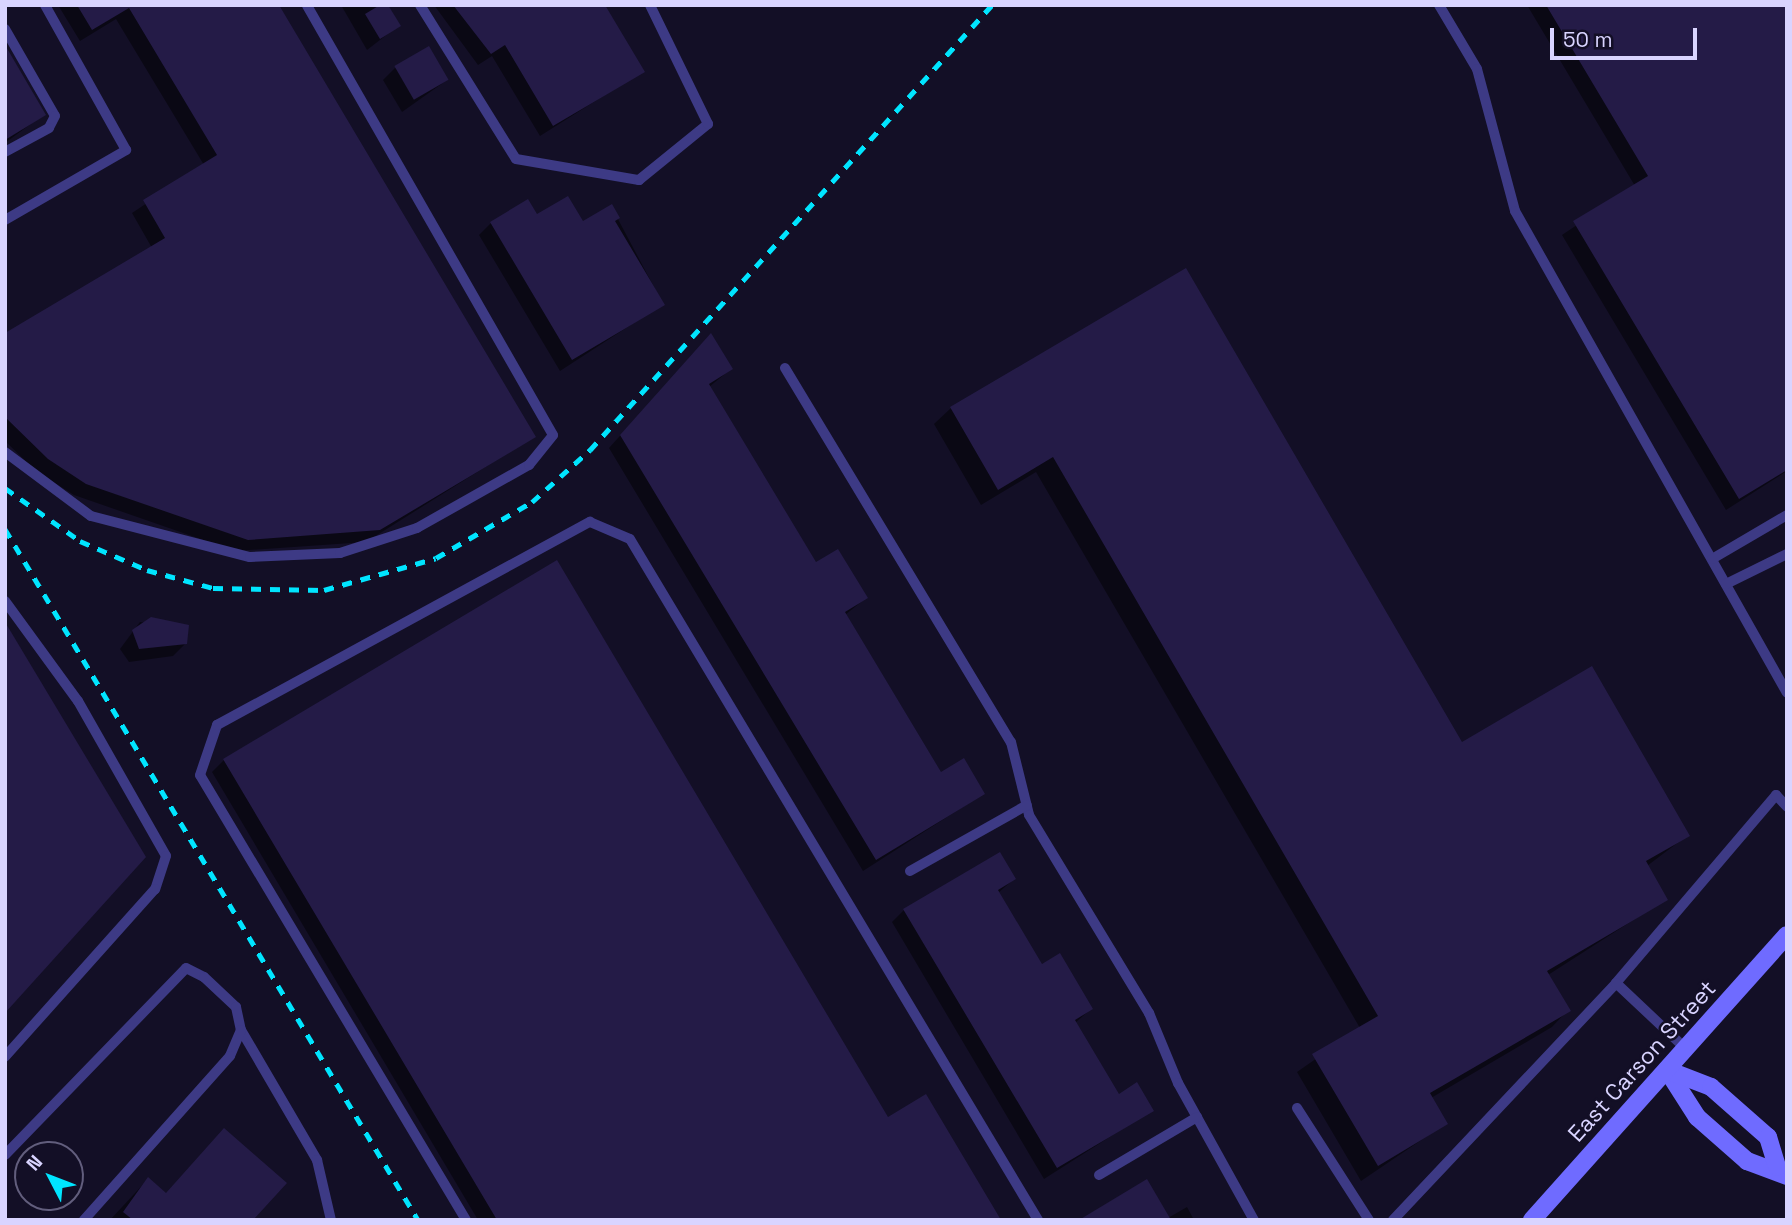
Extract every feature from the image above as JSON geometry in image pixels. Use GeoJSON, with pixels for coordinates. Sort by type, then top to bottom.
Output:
{"type":"FeatureCollection","features":[{"type":"Feature","properties":{"kind":"main road","name":"East Carson Street"},"geometry":{"type":"LineString","coordinates":[[1532,1220],[1787,935]]}},
{"type":"Feature","properties":{"kind":"main road"},"geometry":{"type":"LineString","coordinates":[[1667,1070],[1711,1087],[1748,1119],[1768,1137],[1782,1172]]}},
{"type":"Feature","properties":{"kind":"main road"},"geometry":{"type":"LineString","coordinates":[[1667,1070],[1696,1117],[1746,1161],[1782,1172]]}},
{"type":"Feature","properties":{"kind":"lane"},"geometry":{"type":"LineString","coordinates":[[5,219],[126,150],[45,5]]}},
{"type":"Feature","properties":{"kind":"lane"},"geometry":{"type":"LineString","coordinates":[[5,452],[91,516],[250,557],[340,552],[417,528],[529,465],[554,435],[307,5]]}},
{"type":"Feature","properties":{"kind":"lane"},"geometry":{"type":"LineString","coordinates":[[420,5],[516,159],[639,180],[708,124],[650,5]]}},
{"type":"Feature","properties":{"kind":"lane"},"geometry":{"type":"LineString","coordinates":[[1439,5],[1477,69],[1515,211],[1787,693]]}},
{"type":"Feature","properties":{"kind":"lane"},"geometry":{"type":"LineString","coordinates":[[5,29],[55,116],[49,128],[5,152]]}},
{"type":"Feature","properties":{"kind":"lane"},"geometry":{"type":"LineString","coordinates":[[785,368],[1011,742],[1027,805],[1149,1013],[1197,1117],[1254,1220]]}},
{"type":"Feature","properties":{"kind":"lane"},"geometry":{"type":"LineString","coordinates":[[1712,559],[1787,515]]}},
{"type":"Feature","properties":{"kind":"lane"},"geometry":{"type":"LineString","coordinates":[[466,1220],[200,775],[217,725],[590,522],[630,539],[1038,1220]]}},
{"type":"Feature","properties":{"kind":"lane"},"geometry":{"type":"LineString","coordinates":[[1726,583],[1787,554]]}},
{"type":"Feature","properties":{"kind":"lane"},"geometry":{"type":"LineString","coordinates":[[5,601],[78,701],[166,856],[155,889],[5,1057]]}},
{"type":"Feature","properties":{"kind":"lane"},"geometry":{"type":"LineString","coordinates":[[1393,1220],[1616,984],[1776,795],[1787,807]]}},
{"type":"Feature","properties":{"kind":"lane"},"geometry":{"type":"LineString","coordinates":[[910,871],[1027,805]]}},
{"type":"Feature","properties":{"kind":"lane"},"geometry":{"type":"LineString","coordinates":[[5,1155],[186,968],[236,1007],[241,1030],[317,1160],[331,1220]]}},
{"type":"Feature","properties":{"kind":"lane"},"geometry":{"type":"LineString","coordinates":[[1616,984],[1686,1049]]}},
{"type":"Feature","properties":{"kind":"lane"},"geometry":{"type":"LineString","coordinates":[[85,1220],[230,1056],[241,1030]]}},
{"type":"Feature","properties":{"kind":"lane"},"geometry":{"type":"LineString","coordinates":[[1297,1108],[1369,1220]]}},
{"type":"Feature","properties":{"kind":"lane"},"geometry":{"type":"LineString","coordinates":[[1098,1175],[1197,1117]]}},
{"type":"Feature","properties":{"kind":"building"},"geometry":{"type":"Polygon","coordinates":[[[77,5],[279,5],[536,437],[380,530],[248,540],[86,484],[48,459],[5,417],[5,333],[165,238],[143,200],[217,155],[129,8],[92,30],[77,5]]]}},
{"type":"Feature","properties":{"kind":"building"},"geometry":{"type":"Polygon","coordinates":[[[380,5],[388,5],[401,26],[380,39],[365,14],[380,5]]]}},
{"type":"Feature","properties":{"kind":"building"},"geometry":{"type":"Polygon","coordinates":[[[453,5],[605,5],[645,72],[553,126],[505,45],[491,54],[453,5]]]}},
{"type":"Feature","properties":{"kind":"building"},"geometry":{"type":"Polygon","coordinates":[[[1546,5],[1787,5],[1787,470],[1739,499],[1573,221],[1648,176],[1546,5]]]}},
{"type":"Feature","properties":{"kind":"building"},"geometry":{"type":"Polygon","coordinates":[[[5,45],[46,115],[5,140],[5,45]]]}},
{"type":"Feature","properties":{"kind":"building"},"geometry":{"type":"Polygon","coordinates":[[[429,46],[448,80],[414,100],[394,66],[429,46]]]}},
{"type":"Feature","properties":{"kind":"building"},"geometry":{"type":"Polygon","coordinates":[[[568,196],[583,221],[612,204],[620,218],[615,221],[665,305],[572,360],[490,222],[528,199],[537,214],[568,196]]]}},
{"type":"Feature","properties":{"kind":"building"},"geometry":{"type":"Polygon","coordinates":[[[1186,268],[1462,742],[1592,666],[1690,836],[1646,861],[1668,900],[1547,971],[1571,1011],[1430,1093],[1448,1124],[1378,1166],[1312,1054],[1378,1016],[1053,457],[998,490],[950,407],[1186,268]]]}},
{"type":"Feature","properties":{"kind":"building"},"geometry":{"type":"Polygon","coordinates":[[[711,333],[733,369],[709,384],[816,562],[838,549],[868,598],[845,612],[941,772],[964,758],[985,794],[876,860],[620,435],[711,333]]]}},
{"type":"Feature","properties":{"kind":"building"},"geometry":{"type":"Polygon","coordinates":[[[557,560],[888,1117],[926,1094],[1001,1220],[497,1220],[223,759],[557,560]]]}},
{"type":"Feature","properties":{"kind":"building"},"geometry":{"type":"Polygon","coordinates":[[[151,617],[189,625],[187,644],[139,649],[132,630],[151,617]]]}},
{"type":"Feature","properties":{"kind":"building"},"geometry":{"type":"Polygon","coordinates":[[[5,622],[146,857],[5,1013],[5,622]]]}},
{"type":"Feature","properties":{"kind":"building"},"geometry":{"type":"Polygon","coordinates":[[[1000,852],[1016,879],[998,890],[1042,964],[1060,953],[1093,1009],[1075,1020],[1119,1094],[1137,1082],[1154,1111],[1057,1168],[903,909],[1000,852]]]}},
{"type":"Feature","properties":{"kind":"building"},"geometry":{"type":"Polygon","coordinates":[[[224,1128],[287,1183],[253,1220],[133,1220],[123,1212],[148,1177],[166,1193],[224,1128]]]}},
{"type":"Feature","properties":{"kind":"building"},"geometry":{"type":"Polygon","coordinates":[[[1147,1179],[1171,1220],[1079,1220],[1147,1179]]]}},
{"type":"Feature","properties":{"kind":"railway"},"geometry":{"type":"LineString","coordinates":[[5,488],[80,541],[147,570],[213,588],[324,590],[436,558],[532,502],[590,450],[992,5]]}},
{"type":"Feature","properties":{"kind":"railway"},"geometry":{"type":"LineString","coordinates":[[5,529],[418,1220]]}}]}
